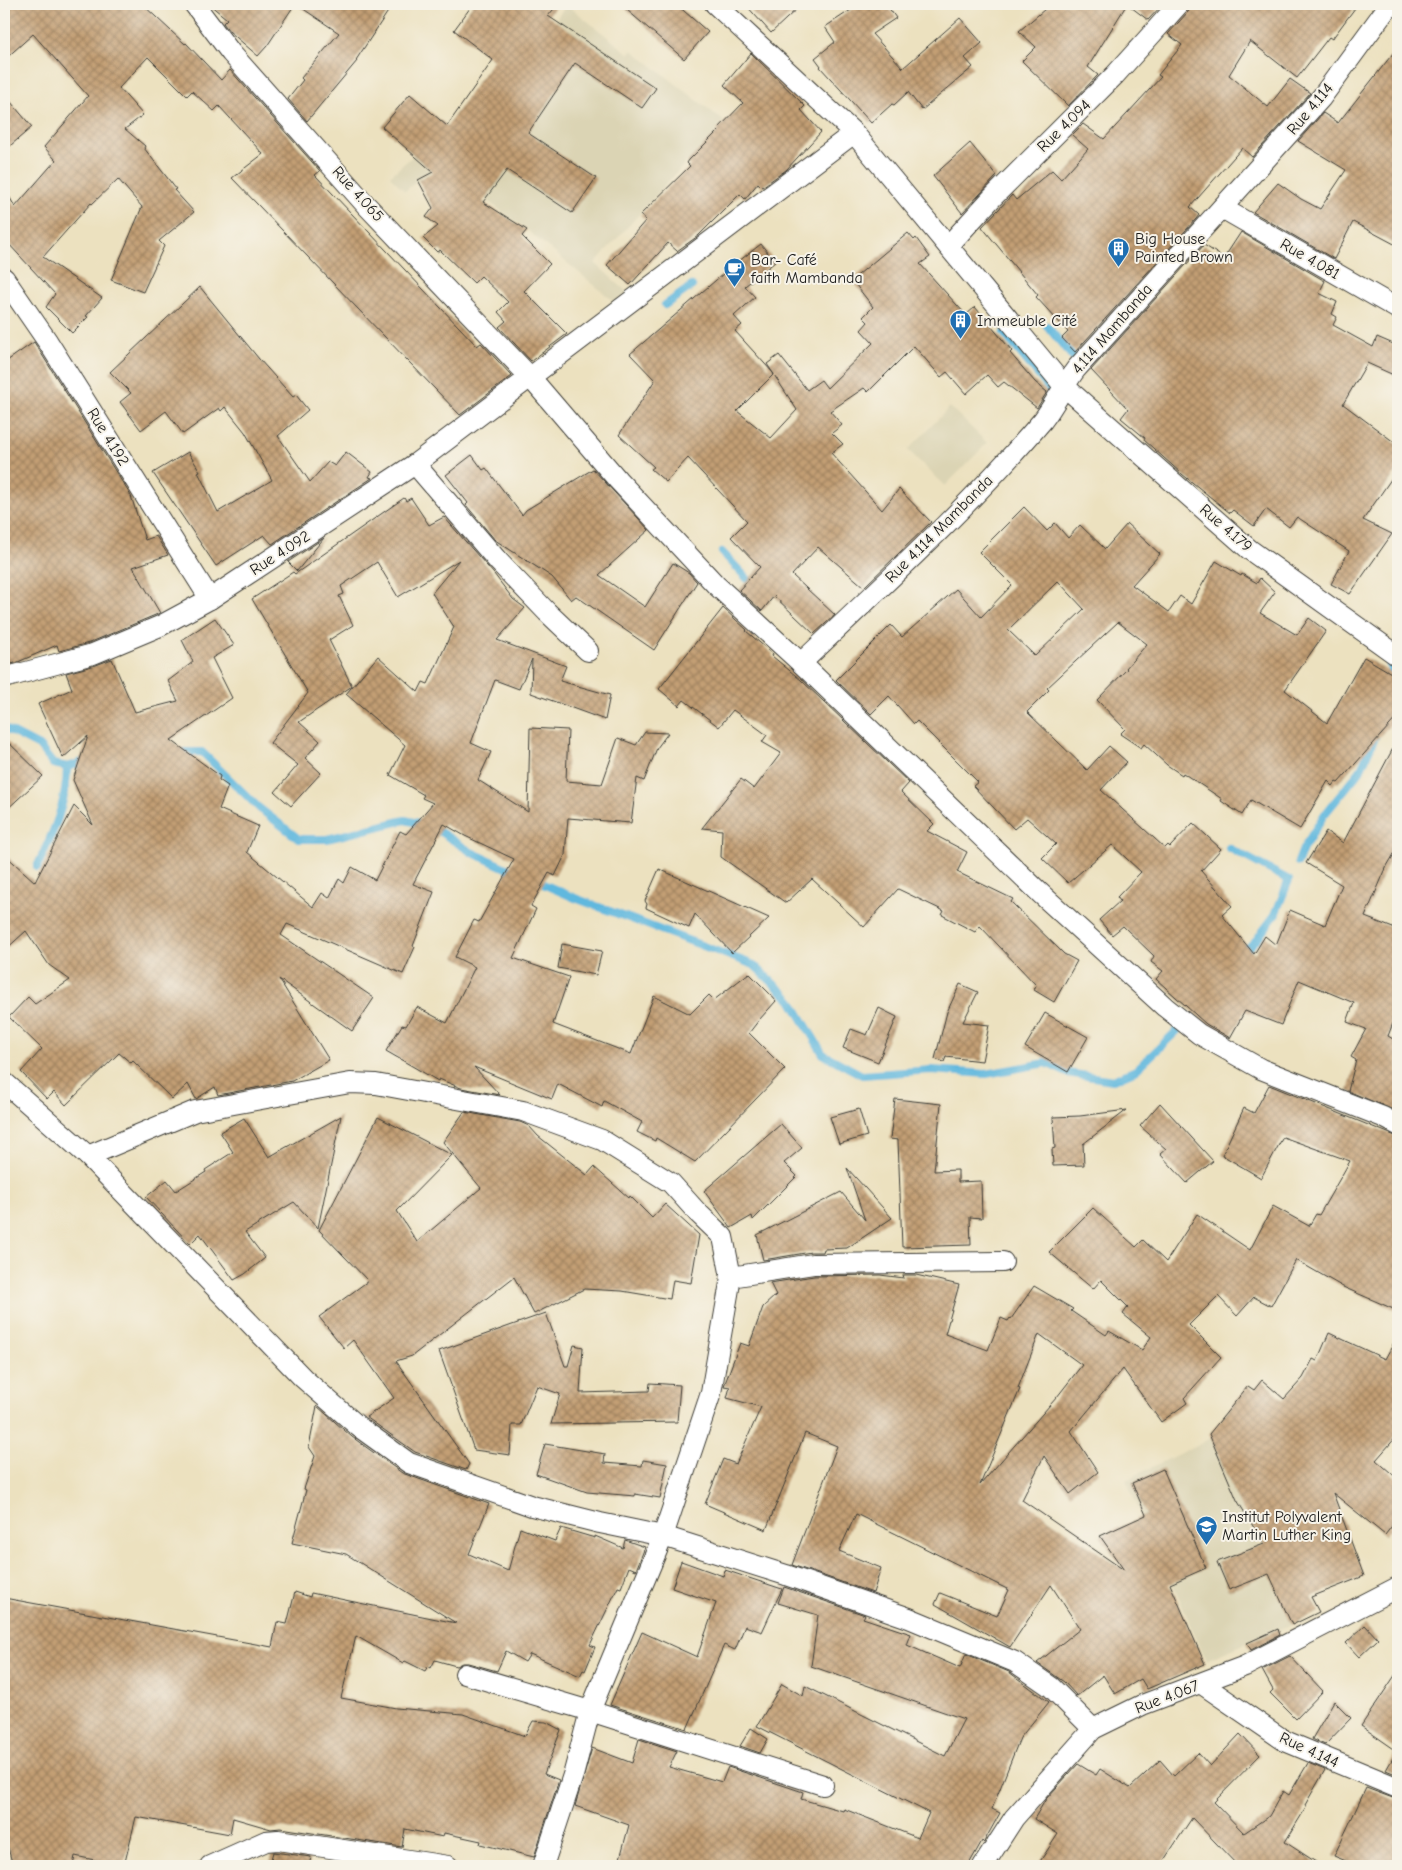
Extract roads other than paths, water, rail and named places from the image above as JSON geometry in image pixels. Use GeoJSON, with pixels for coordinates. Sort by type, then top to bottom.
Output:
{"type":"FeatureCollection","features":[{"type":"Feature","properties":{"kind":"street","name":"Rue 4.065"},"geometry":{"type":"LineString","coordinates":[[194,4],[231,53],[366,205],[530,377],[618,480],[716,585],[801,663],[1040,892],[1165,1007],[1199,1034],[1261,1069],[1383,1117],[1398,1125]]}},
{"type":"Feature","properties":{"kind":"street","name":"Rue 4.179"},"geometry":{"type":"LineString","coordinates":[[715,4],[854,133],[1064,386],[1250,550],[1398,656]]}},
{"type":"Feature","properties":{"kind":"street","name":"Rue 4.094"},"geometry":{"type":"LineString","coordinates":[[948,246],[992,198],[1115,75],[1178,4]]}},
{"type":"Feature","properties":{"kind":"street","name":"Rue 4.114"},"geometry":{"type":"LineString","coordinates":[[1222,208],[1321,98],[1390,4]]}},
{"type":"Feature","properties":{"kind":"street","name":"Rue 4.092"},"geometry":{"type":"LineString","coordinates":[[4,678],[93,654],[160,626],[210,599],[415,464],[854,133]]}},
{"type":"Feature","properties":{"kind":"street","name":"Rue 4.081"},"geometry":{"type":"LineString","coordinates":[[1222,208],[1398,309]]}},
{"type":"Feature","properties":{"kind":"street","name":"4.114 Mambanda"},"geometry":{"type":"LineString","coordinates":[[1064,386],[1076,369],[1222,208]]}},
{"type":"Feature","properties":{"kind":"street","name":"Rue 4.192"},"geometry":{"type":"LineString","coordinates":[[4,278],[48,342],[210,599]]}},
{"type":"Feature","properties":{"kind":"street","name":"Rue 4.114 Mambanda"},"geometry":{"type":"LineString","coordinates":[[801,663],[924,546],[983,486],[1044,418],[1064,386]]}},
{"type":"Feature","properties":{"kind":"street"},"geometry":{"type":"LineString","coordinates":[[415,464],[498,561],[588,651]]}},
{"type":"Feature","properties":{"kind":"street"},"geometry":{"type":"LineString","coordinates":[[4,1082],[88,1156],[303,1378],[359,1427],[409,1463],[532,1506],[663,1536],[909,1618],[1015,1662],[1051,1687],[1093,1729]]}},
{"type":"Feature","properties":{"kind":"street"},"geometry":{"type":"LineString","coordinates":[[88,1156],[195,1111],[350,1083],[376,1084],[524,1111],[602,1140],[671,1183],[722,1237],[731,1277],[712,1393],[663,1536],[590,1711],[574,1772],[543,1866]]}},
{"type":"Feature","properties":{"kind":"street"},"geometry":{"type":"LineString","coordinates":[[731,1277],[813,1264],[1003,1262]]}},
{"type":"Feature","properties":{"kind":"street","name":"Rue 4.067"},"geometry":{"type":"LineString","coordinates":[[983,1866],[1014,1818],[1093,1729],[1142,1705],[1246,1666],[1398,1587]]}},
{"type":"Feature","properties":{"kind":"street"},"geometry":{"type":"LineString","coordinates":[[465,1674],[590,1711],[823,1785]]}},
{"type":"Feature","properties":{"kind":"street","name":"Rue 4.144"},"geometry":{"type":"LineString","coordinates":[[1202,1684],[1285,1741],[1398,1788]]}},
{"type":"Feature","properties":{"kind":"street"},"geometry":{"type":"LineString","coordinates":[[210,1866],[266,1841],[278,1840],[448,1866]]}},
{"type":"Feature","properties":{"kind":"waterway"},"geometry":{"type":"LineString","coordinates":[[665,305],[692,286]]}},
{"type":"Feature","properties":{"kind":"waterway"},"geometry":{"type":"LineString","coordinates":[[1047,326],[1075,360],[1078,357]]}},
{"type":"Feature","properties":{"kind":"waterway"},"geometry":{"type":"LineString","coordinates":[[1004,333],[1056,397]]}},
{"type":"Feature","properties":{"kind":"waterway"},"geometry":{"type":"LineString","coordinates":[[722,552],[755,587]]}},
{"type":"Feature","properties":{"kind":"waterway"},"geometry":{"type":"LineString","coordinates":[[1390,665],[1395,682]]}},
{"type":"Feature","properties":{"kind":"waterway"},"geometry":{"type":"LineString","coordinates":[[4,728],[39,746],[53,764],[68,767],[87,760]]}},
{"type":"Feature","properties":{"kind":"waterway"},"geometry":{"type":"LineString","coordinates":[[1298,862],[1303,849],[1324,815],[1360,771],[1376,735]]}},
{"type":"Feature","properties":{"kind":"waterway"},"geometry":{"type":"LineString","coordinates":[[177,752],[202,752],[259,808],[299,839],[327,839],[405,820],[431,826],[471,852],[517,873]]}},
{"type":"Feature","properties":{"kind":"waterway"},"geometry":{"type":"LineString","coordinates":[[37,867],[53,831],[61,806],[67,767]]}},
{"type":"Feature","properties":{"kind":"waterway"},"geometry":{"type":"LineString","coordinates":[[1229,848],[1289,880],[1275,915],[1257,939],[1243,953]]}},
{"type":"Feature","properties":{"kind":"waterway"},"geometry":{"type":"LineString","coordinates":[[534,880],[575,898],[754,965],[791,1000],[823,1054],[862,1075],[932,1070],[986,1074],[1046,1063],[1067,1073],[1113,1080],[1136,1070],[1182,1026]]}},
{"type":"Feature","properties":{"kind":"place","name":"Big House Painted Brown"},"geometry":{"type":"Point","coordinates":[1119,267]}},
{"type":"Feature","properties":{"kind":"place","name":"Bar- Café faith Mambanda"},"geometry":{"type":"Point","coordinates":[735,288]}},
{"type":"Feature","properties":{"kind":"place","name":"Immeuble Cité"},"geometry":{"type":"Point","coordinates":[961,340]}},
{"type":"Feature","properties":{"kind":"place","name":"Institut Polyvalent Martin Luther King"},"geometry":{"type":"Point","coordinates":[1206,1545]}}]}
